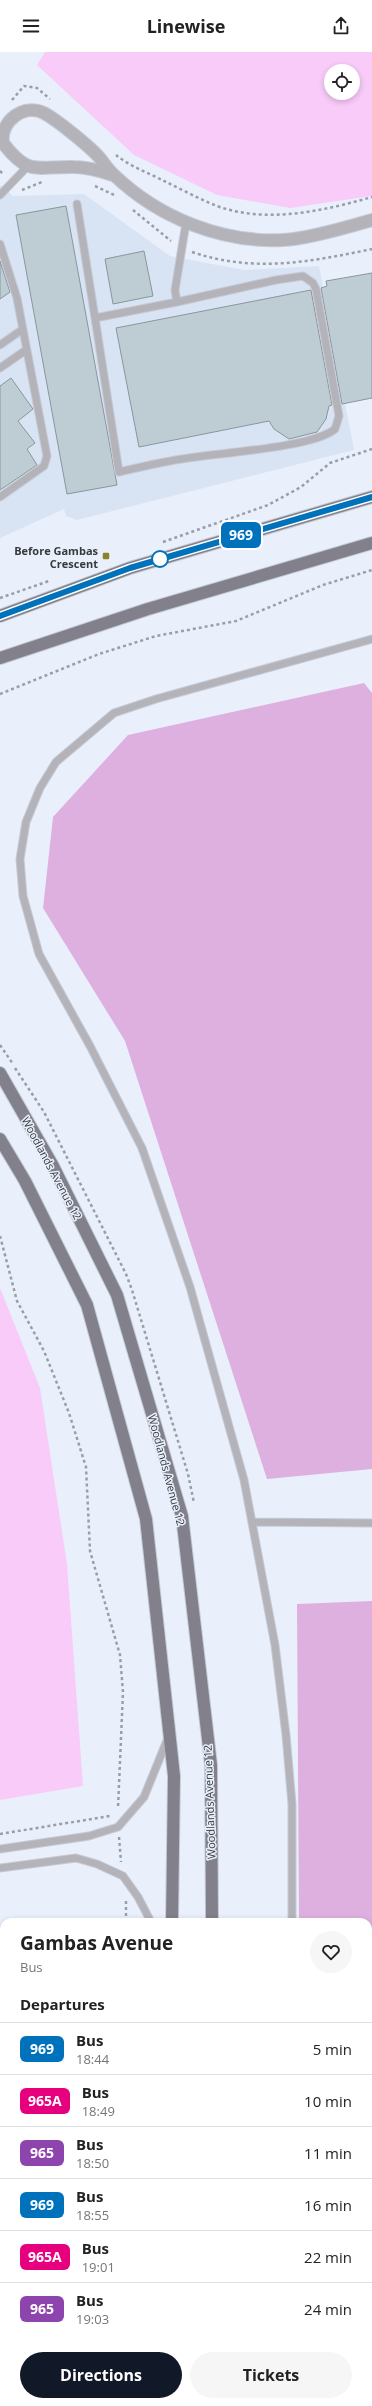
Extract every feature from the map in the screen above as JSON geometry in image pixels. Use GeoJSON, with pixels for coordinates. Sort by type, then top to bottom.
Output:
{"type":"FeatureCollection","features":[{"type":"Feature","properties":{"kind":"main road"},"geometry":{"type":"LineString","coordinates":[[0,616],[130,568],[372,497]]}},
{"type":"Feature","properties":{"kind":"main road"},"geometry":{"type":"LineString","coordinates":[[0,658],[148,609],[372,543]]}},
{"type":"Feature","properties":{"kind":"main road","name":"Woodlands Avenue 12"},"geometry":{"type":"LineString","coordinates":[[0,1073],[53,1166],[117,1295],[182,1516],[211,1765],[212,1918]]}},
{"type":"Feature","properties":{"kind":"main road"},"geometry":{"type":"LineString","coordinates":[[0,1139],[25,1181],[87,1305],[146,1519],[174,1776],[172,1918]]}},
{"type":"Feature","properties":{"kind":"street"},"geometry":{"type":"LineString","coordinates":[[114,175],[74,167],[41,169],[27,167],[13,157],[1,145],[4,129],[16,114],[23,110],[36,109],[46,114],[98,155],[114,175],[163,210],[186,222],[229,237],[284,240],[372,220]]}},
{"type":"Feature","properties":{"kind":"lane"},"geometry":{"type":"LineString","coordinates":[[0,195],[27,167]]}},
{"type":"Feature","properties":{"kind":"lane"},"geometry":{"type":"LineString","coordinates":[[77,204],[119,472],[181,459],[288,445],[323,436],[335,429],[339,416],[316,289],[309,278],[303,276],[276,280],[95,318]]}},
{"type":"Feature","properties":{"kind":"lane"},"geometry":{"type":"LineString","coordinates":[[177,302],[175,290],[186,222]]}},
{"type":"Feature","properties":{"kind":"lane"},"geometry":{"type":"LineString","coordinates":[[0,244],[17,298],[47,456],[44,466],[0,497]]}},
{"type":"Feature","properties":{"kind":"lane"},"geometry":{"type":"LineString","coordinates":[[0,345],[23,329]]}},
{"type":"Feature","properties":{"kind":"lane"},"geometry":{"type":"LineString","coordinates":[[0,368],[26,350]]}},
{"type":"Feature","properties":{"kind":"lane"},"geometry":{"type":"LineString","coordinates":[[292,1918],[292,1804],[286,1735],[275,1645],[244,1480],[190,1287],[144,1155],[90,1046],[39,954],[23,896],[20,859],[26,822],[40,788],[56,762],[114,713],[156,699],[372,638]]}},
{"type":"Feature","properties":{"kind":"lane"},"geometry":{"type":"LineString","coordinates":[[252,1522],[372,1523]]}},
{"type":"Feature","properties":{"kind":"lane"},"geometry":{"type":"LineString","coordinates":[[0,1849],[89,1836],[118,1826],[144,1797],[169,1735]]}},
{"type":"Feature","properties":{"kind":"lane"},"geometry":{"type":"LineString","coordinates":[[0,1868],[76,1858],[97,1864],[123,1876],[138,1897],[149,1918]]}},
{"type":"Feature","properties":{"kind":"path"},"geometry":{"type":"LineString","coordinates":[[10,103],[24,86],[37,88],[53,102]]}},
{"type":"Feature","properties":{"kind":"path"},"geometry":{"type":"LineString","coordinates":[[113,152],[181,189],[216,206],[235,212],[268,215],[308,213],[372,197]]}},
{"type":"Feature","properties":{"kind":"path"},"geometry":{"type":"LineString","coordinates":[[159,543],[268,505],[301,487],[330,463],[372,449]]}},
{"type":"Feature","properties":{"kind":"path"},"geometry":{"type":"LineString","coordinates":[[0,694],[99,654],[156,636],[236,621],[323,585],[372,570]]}},
{"type":"Feature","properties":{"kind":"path"},"geometry":{"type":"LineString","coordinates":[[0,598],[51,581]]}},
{"type":"Feature","properties":{"kind":"path"},"geometry":{"type":"LineString","coordinates":[[0,1236],[17,1301],[44,1351],[69,1413],[86,1466],[90,1551],[120,1655],[123,1692],[118,1815],[0,1834]]}},
{"type":"Feature","properties":{"kind":"path"},"geometry":{"type":"LineString","coordinates":[[118,1826],[123,1876]]}},
{"type":"Feature","properties":{"kind":"path"},"geometry":{"type":"LineString","coordinates":[[126,1900],[126,1918]]}},
{"type":"Feature","properties":{"kind":"shaded area"},"geometry":{"type":"Polygon","coordinates":[[[45,52],[372,52],[372,196],[290,208],[217,195],[134,155],[37,65],[45,52]]]}},
{"type":"Feature","properties":{"kind":"shaded area"},"geometry":{"type":"Polygon","coordinates":[[[0,185],[13,196],[84,194],[170,256],[244,270],[319,266],[354,450],[77,520],[66,516],[64,509],[0,538],[0,185]]]}},
{"type":"Feature","properties":{"kind":"shaded area"},"geometry":{"type":"Polygon","coordinates":[[[364,683],[372,693],[372,1469],[267,1479],[125,1041],[43,908],[53,817],[128,735],[364,683]]]}},
{"type":"Feature","properties":{"kind":"shaded area"},"geometry":{"type":"Polygon","coordinates":[[[0,1288],[40,1388],[67,1564],[83,1786],[0,1800],[0,1288]]]}},
{"type":"Feature","properties":{"kind":"shaded area"},"geometry":{"type":"Polygon","coordinates":[[[372,1601],[372,1918],[299,1918],[297,1604],[372,1601]]]}},
{"type":"Feature","properties":{"kind":"building"},"geometry":{"type":"Polygon","coordinates":[[[66,206],[117,485],[67,494],[16,215],[66,206]]]}},
{"type":"Feature","properties":{"kind":"building"},"geometry":{"type":"Polygon","coordinates":[[[144,251],[153,296],[113,304],[105,259],[144,251]]]}},
{"type":"Feature","properties":{"kind":"building"},"geometry":{"type":"Polygon","coordinates":[[[0,261],[10,292],[0,299],[0,261]]]}},
{"type":"Feature","properties":{"kind":"building"},"geometry":{"type":"Polygon","coordinates":[[[372,273],[372,398],[342,404],[321,288],[327,286],[326,281],[372,273]]]}},
{"type":"Feature","properties":{"kind":"building"},"geometry":{"type":"Polygon","coordinates":[[[311,290],[332,405],[329,406],[326,419],[317,432],[289,439],[274,429],[269,421],[139,447],[116,328],[311,290]]]}},
{"type":"Feature","properties":{"kind":"building"},"geometry":{"type":"Polygon","coordinates":[[[11,378],[33,409],[18,421],[35,443],[27,449],[37,465],[0,490],[0,386],[11,378]]]}},
{"type":"Feature","properties":{"kind":"bus line","name":"969"},"geometry":{"type":"LineString","coordinates":[[0,616],[130,568],[372,497]]}},
{"type":"Feature","properties":{"kind":"place","name":"Before Gambas Crescent"},"geometry":{"type":"Point","coordinates":[106,556]}}]}
